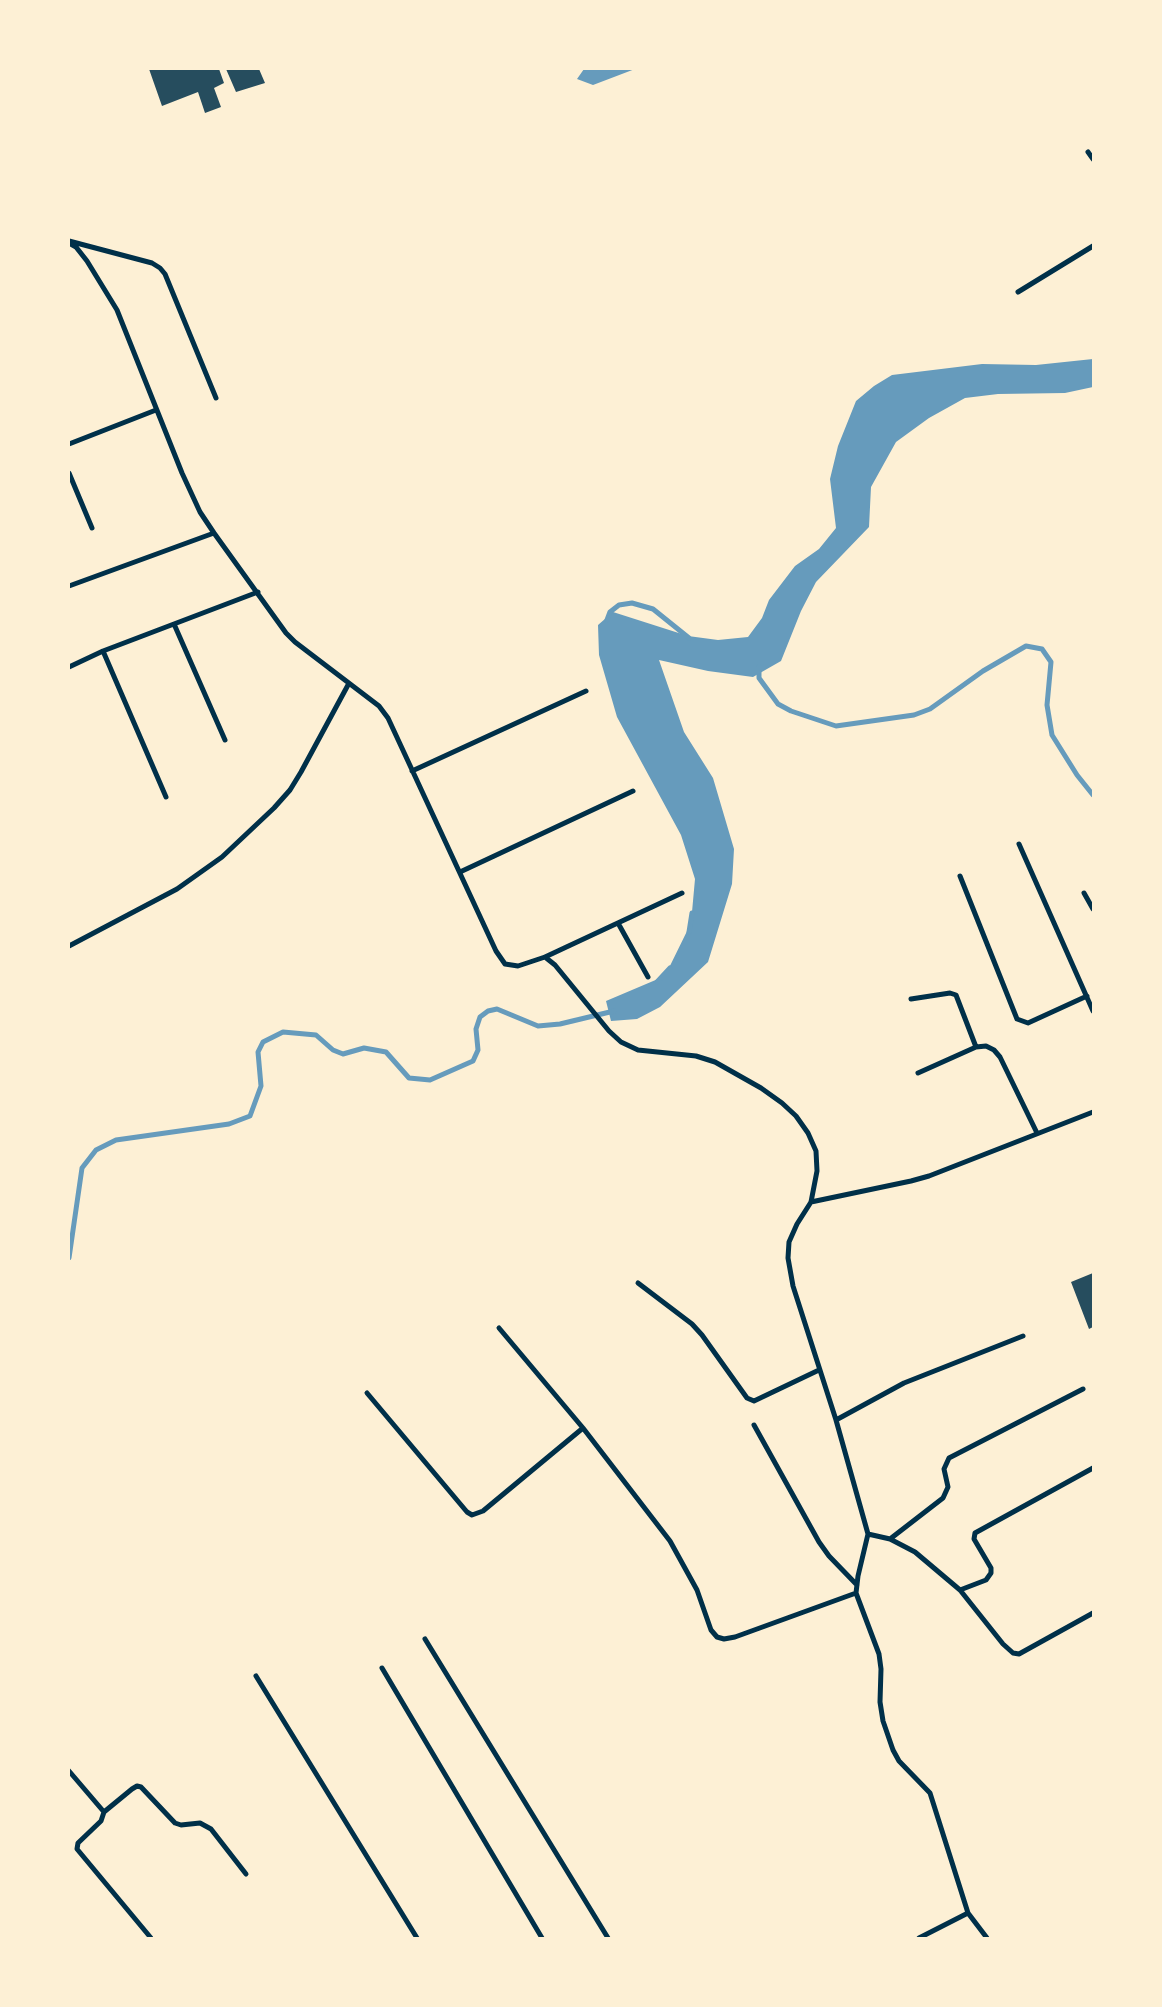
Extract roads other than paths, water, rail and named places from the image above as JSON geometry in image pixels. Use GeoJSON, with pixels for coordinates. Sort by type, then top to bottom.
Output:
{"type":"FeatureCollection","features":[{"type":"Feature","properties":{"kind":"street"},"geometry":{"type":"LineString","coordinates":[[1088,152],[1093,159]]}},
{"type":"Feature","properties":{"kind":"street"},"geometry":{"type":"LineString","coordinates":[[69,242],[152,263],[160,268],[216,398]]}},
{"type":"Feature","properties":{"kind":"street"},"geometry":{"type":"LineString","coordinates":[[69,242],[87,261],[117,310],[156,410],[200,512],[214,534],[295,642],[348,685],[379,706],[388,718],[496,951],[505,964],[518,966],[545,957],[682,893]]}},
{"type":"Feature","properties":{"kind":"street"},"geometry":{"type":"LineString","coordinates":[[1018,292],[1093,246]]}},
{"type":"Feature","properties":{"kind":"street"},"geometry":{"type":"LineString","coordinates":[[69,444],[156,410]]}},
{"type":"Feature","properties":{"kind":"street"},"geometry":{"type":"LineString","coordinates":[[69,473],[92,528]]}},
{"type":"Feature","properties":{"kind":"street"},"geometry":{"type":"LineString","coordinates":[[69,586],[214,534]]}},
{"type":"Feature","properties":{"kind":"street"},"geometry":{"type":"LineString","coordinates":[[69,667],[103,651],[258,592]]}},
{"type":"Feature","properties":{"kind":"street"},"geometry":{"type":"LineString","coordinates":[[174,624],[225,740]]}},
{"type":"Feature","properties":{"kind":"street"},"geometry":{"type":"LineString","coordinates":[[103,651],[166,797]]}},
{"type":"Feature","properties":{"kind":"street"},"geometry":{"type":"LineString","coordinates":[[69,946],[177,889],[222,857],[268,814],[290,790],[348,685]]}},
{"type":"Feature","properties":{"kind":"street"},"geometry":{"type":"LineString","coordinates":[[412,771],[586,691]]}},
{"type":"Feature","properties":{"kind":"street"},"geometry":{"type":"LineString","coordinates":[[460,872],[633,791]]}},
{"type":"Feature","properties":{"kind":"street"},"geometry":{"type":"LineString","coordinates":[[1019,844],[1093,1011]]}},
{"type":"Feature","properties":{"kind":"street"},"geometry":{"type":"LineString","coordinates":[[960,876],[1017,1019],[1028,1023],[1087,996]]}},
{"type":"Feature","properties":{"kind":"street"},"geometry":{"type":"LineString","coordinates":[[1084,893],[1093,909]]}},
{"type":"Feature","properties":{"kind":"street"},"geometry":{"type":"LineString","coordinates":[[618,923],[648,977]]}},
{"type":"Feature","properties":{"kind":"street"},"geometry":{"type":"LineString","coordinates":[[545,957],[554,965],[609,1031],[621,1042],[638,1050],[696,1056],[715,1062],[761,1088],[782,1103],[796,1116],[808,1133],[816,1150],[818,1170],[811,1202],[797,1224],[789,1242],[788,1258],[793,1286],[836,1420],[868,1534],[856,1593],[879,1654],[881,1669],[880,1702],[883,1721],[899,1761],[930,1793],[968,1913],[987,1938]]}},
{"type":"Feature","properties":{"kind":"street"},"geometry":{"type":"LineString","coordinates":[[911,999],[950,993],[956,995],[976,1046]]}},
{"type":"Feature","properties":{"kind":"street"},"geometry":{"type":"LineString","coordinates":[[918,1072],[976,1046],[986,1046],[994,1050],[1000,1057],[1037,1133]]}},
{"type":"Feature","properties":{"kind":"street"},"geometry":{"type":"LineString","coordinates":[[811,1202],[912,1181],[947,1170],[1093,1112]]}},
{"type":"Feature","properties":{"kind":"street"},"geometry":{"type":"LineString","coordinates":[[638,1284],[692,1324],[748,1398],[754,1401],[819,1370]]}},
{"type":"Feature","properties":{"kind":"street"},"geometry":{"type":"LineString","coordinates":[[499,1328],[583,1428],[670,1540],[697,1590],[711,1630],[717,1637],[724,1639],[735,1637],[856,1593]]}},
{"type":"Feature","properties":{"kind":"street"},"geometry":{"type":"LineString","coordinates":[[836,1420],[920,1376],[1023,1336]]}},
{"type":"Feature","properties":{"kind":"street"},"geometry":{"type":"LineString","coordinates":[[890,1539],[943,1498],[948,1487],[944,1469],[949,1458],[1083,1389]]}},
{"type":"Feature","properties":{"kind":"street"},"geometry":{"type":"LineString","coordinates":[[367,1393],[467,1512],[472,1514],[484,1510],[583,1428]]}},
{"type":"Feature","properties":{"kind":"street"},"geometry":{"type":"LineString","coordinates":[[754,1425],[819,1542],[829,1556],[857,1586]]}},
{"type":"Feature","properties":{"kind":"street"},"geometry":{"type":"LineString","coordinates":[[960,1590],[986,1580],[991,1573],[974,1539],[975,1533],[1093,1468]]}},
{"type":"Feature","properties":{"kind":"street"},"geometry":{"type":"LineString","coordinates":[[868,1534],[890,1539],[915,1552],[960,1590],[1003,1644],[1013,1653],[1019,1654],[1093,1613]]}},
{"type":"Feature","properties":{"kind":"street"},"geometry":{"type":"LineString","coordinates":[[425,1639],[608,1938]]}},
{"type":"Feature","properties":{"kind":"street"},"geometry":{"type":"LineString","coordinates":[[382,1668],[542,1938]]}},
{"type":"Feature","properties":{"kind":"street"},"geometry":{"type":"LineString","coordinates":[[256,1676],[417,1938]]}},
{"type":"Feature","properties":{"kind":"street"},"geometry":{"type":"LineString","coordinates":[[69,1771],[104,1812]]}},
{"type":"Feature","properties":{"kind":"street"},"geometry":{"type":"LineString","coordinates":[[151,1938],[77,1849],[78,1843],[101,1821],[104,1812],[137,1786],[146,1789],[175,1823],[181,1826],[200,1823],[211,1830],[246,1874]]}},
{"type":"Feature","properties":{"kind":"street"},"geometry":{"type":"LineString","coordinates":[[919,1938],[968,1913]]}},
{"type":"Feature","properties":{"kind":"water"},"geometry":{"type":"Polygon","coordinates":[[[584,69],[635,69],[593,85],[577,79],[584,69]]]}},
{"type":"Feature","properties":{"kind":"water"},"geometry":{"type":"Polygon","coordinates":[[[1093,359],[1093,387],[1065,393],[998,394],[965,398],[929,418],[896,442],[871,487],[869,527],[816,582],[801,611],[781,661],[753,677],[708,671],[659,660],[684,732],[713,778],[734,849],[732,884],[708,962],[660,1007],[637,1019],[611,1021],[606,1001],[665,976],[691,923],[695,879],[681,835],[617,717],[599,655],[598,625],[613,612],[688,636],[718,640],[748,637],[762,618],[769,600],[795,566],[819,549],[836,528],[830,479],[838,446],[856,401],[874,386],[892,375],[982,364],[1036,365],[1093,359]]]}},
{"type":"Feature","properties":{"kind":"waterway"},"geometry":{"type":"LineString","coordinates":[[607,620],[610,612],[619,605],[632,603],[653,609],[689,638]]}},
{"type":"Feature","properties":{"kind":"waterway"},"geometry":{"type":"LineString","coordinates":[[759,667],[759,678],[778,704],[791,711],[836,726],[914,715],[930,709],[983,671],[1026,646],[1042,649],[1051,662],[1047,705],[1052,735],[1077,775],[1093,795]]}},
{"type":"Feature","properties":{"kind":"waterway"},"geometry":{"type":"LineString","coordinates":[[689,932],[692,913]]}},
{"type":"Feature","properties":{"kind":"waterway"},"geometry":{"type":"LineString","coordinates":[[657,982],[670,968]]}},
{"type":"Feature","properties":{"kind":"waterway"},"geometry":{"type":"LineString","coordinates":[[69,1258],[82,1168],[96,1150],[116,1140],[229,1124],[250,1116],[261,1086],[258,1052],[263,1042],[283,1032],[316,1035],[333,1050],[343,1054],[364,1048],[386,1052],[409,1078],[430,1080],[473,1061],[478,1050],[476,1029],[480,1017],[488,1011],[497,1009],[538,1026],[560,1024],[614,1011]]}}]}
